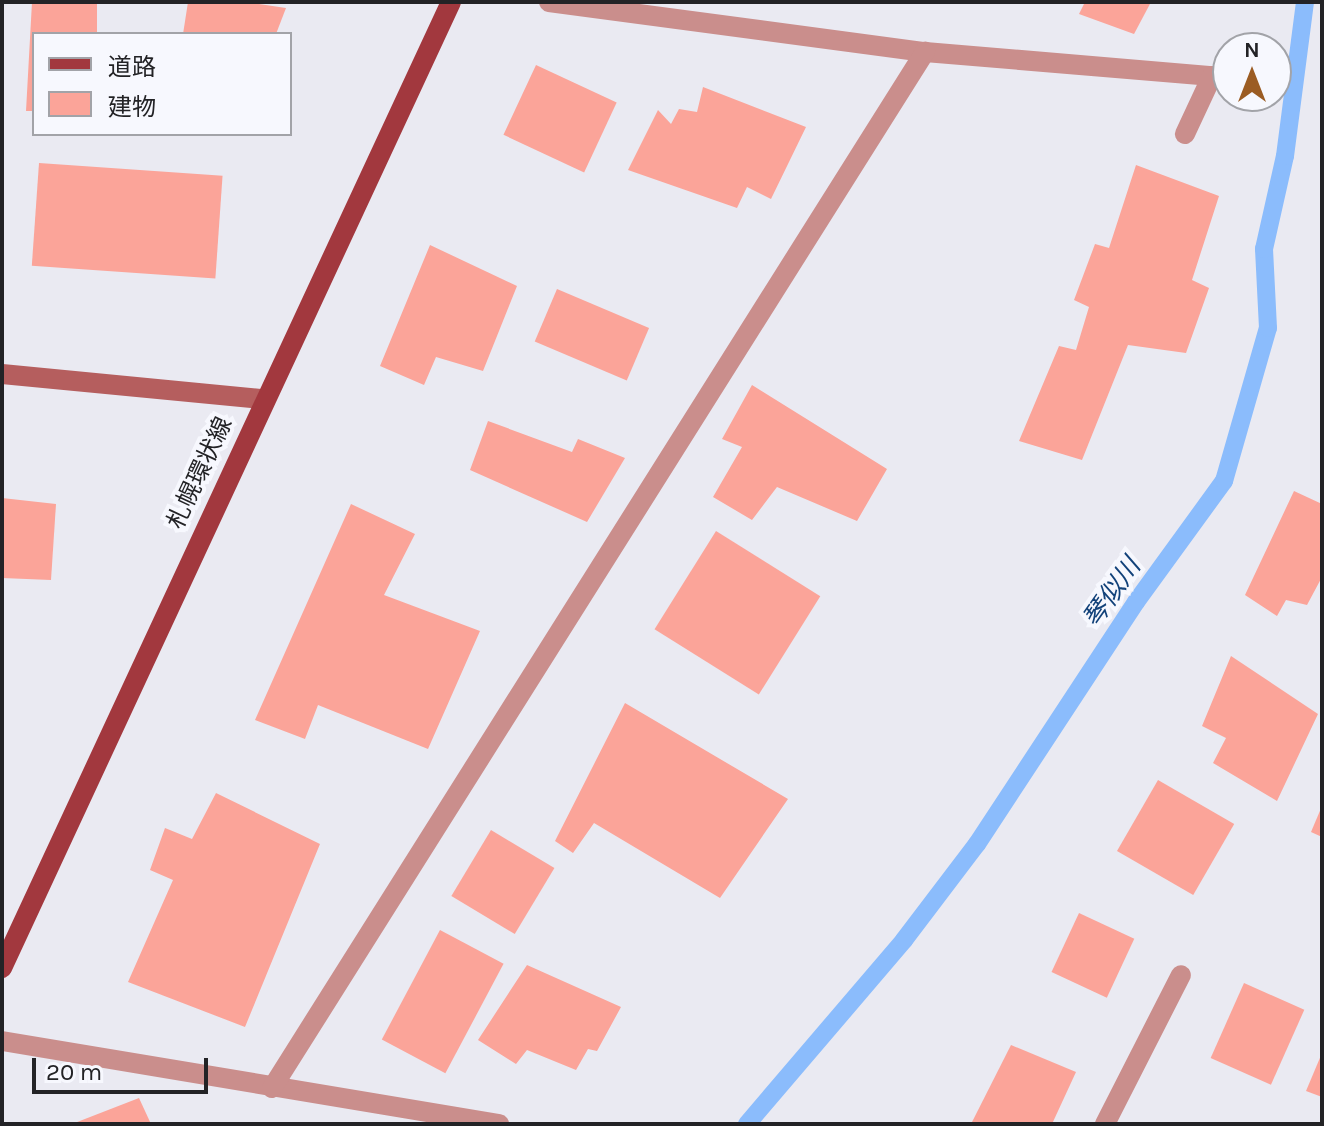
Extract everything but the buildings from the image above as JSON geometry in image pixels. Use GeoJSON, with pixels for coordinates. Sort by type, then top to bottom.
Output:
{"type":"FeatureCollection","features":[{"type":"Feature","properties":{"kind":"main road","name":"札幌環状線"},"geometry":{"type":"LineString","coordinates":[[2,968],[263,399],[451,2]]}},
{"type":"Feature","properties":{"kind":"street"},"geometry":{"type":"LineString","coordinates":[[549,2],[925,52],[1212,76],[1185,134]]}},
{"type":"Feature","properties":{"kind":"street"},"geometry":{"type":"LineString","coordinates":[[272,1088],[925,52]]}},
{"type":"Feature","properties":{"kind":"street"},"geometry":{"type":"LineString","coordinates":[[2,374],[263,399]]}},
{"type":"Feature","properties":{"kind":"street"},"geometry":{"type":"LineString","coordinates":[[1105,1124],[1181,975]]}},
{"type":"Feature","properties":{"kind":"street"},"geometry":{"type":"LineString","coordinates":[[2,1041],[499,1124]]}},
{"type":"Feature","properties":{"kind":"waterway","name":"琴似川"},"geometry":{"type":"LineString","coordinates":[[747,1124],[904,940],[977,844],[1136,602],[1224,481],[1268,328],[1264,249],[1285,156],[1305,2]]}}]}
